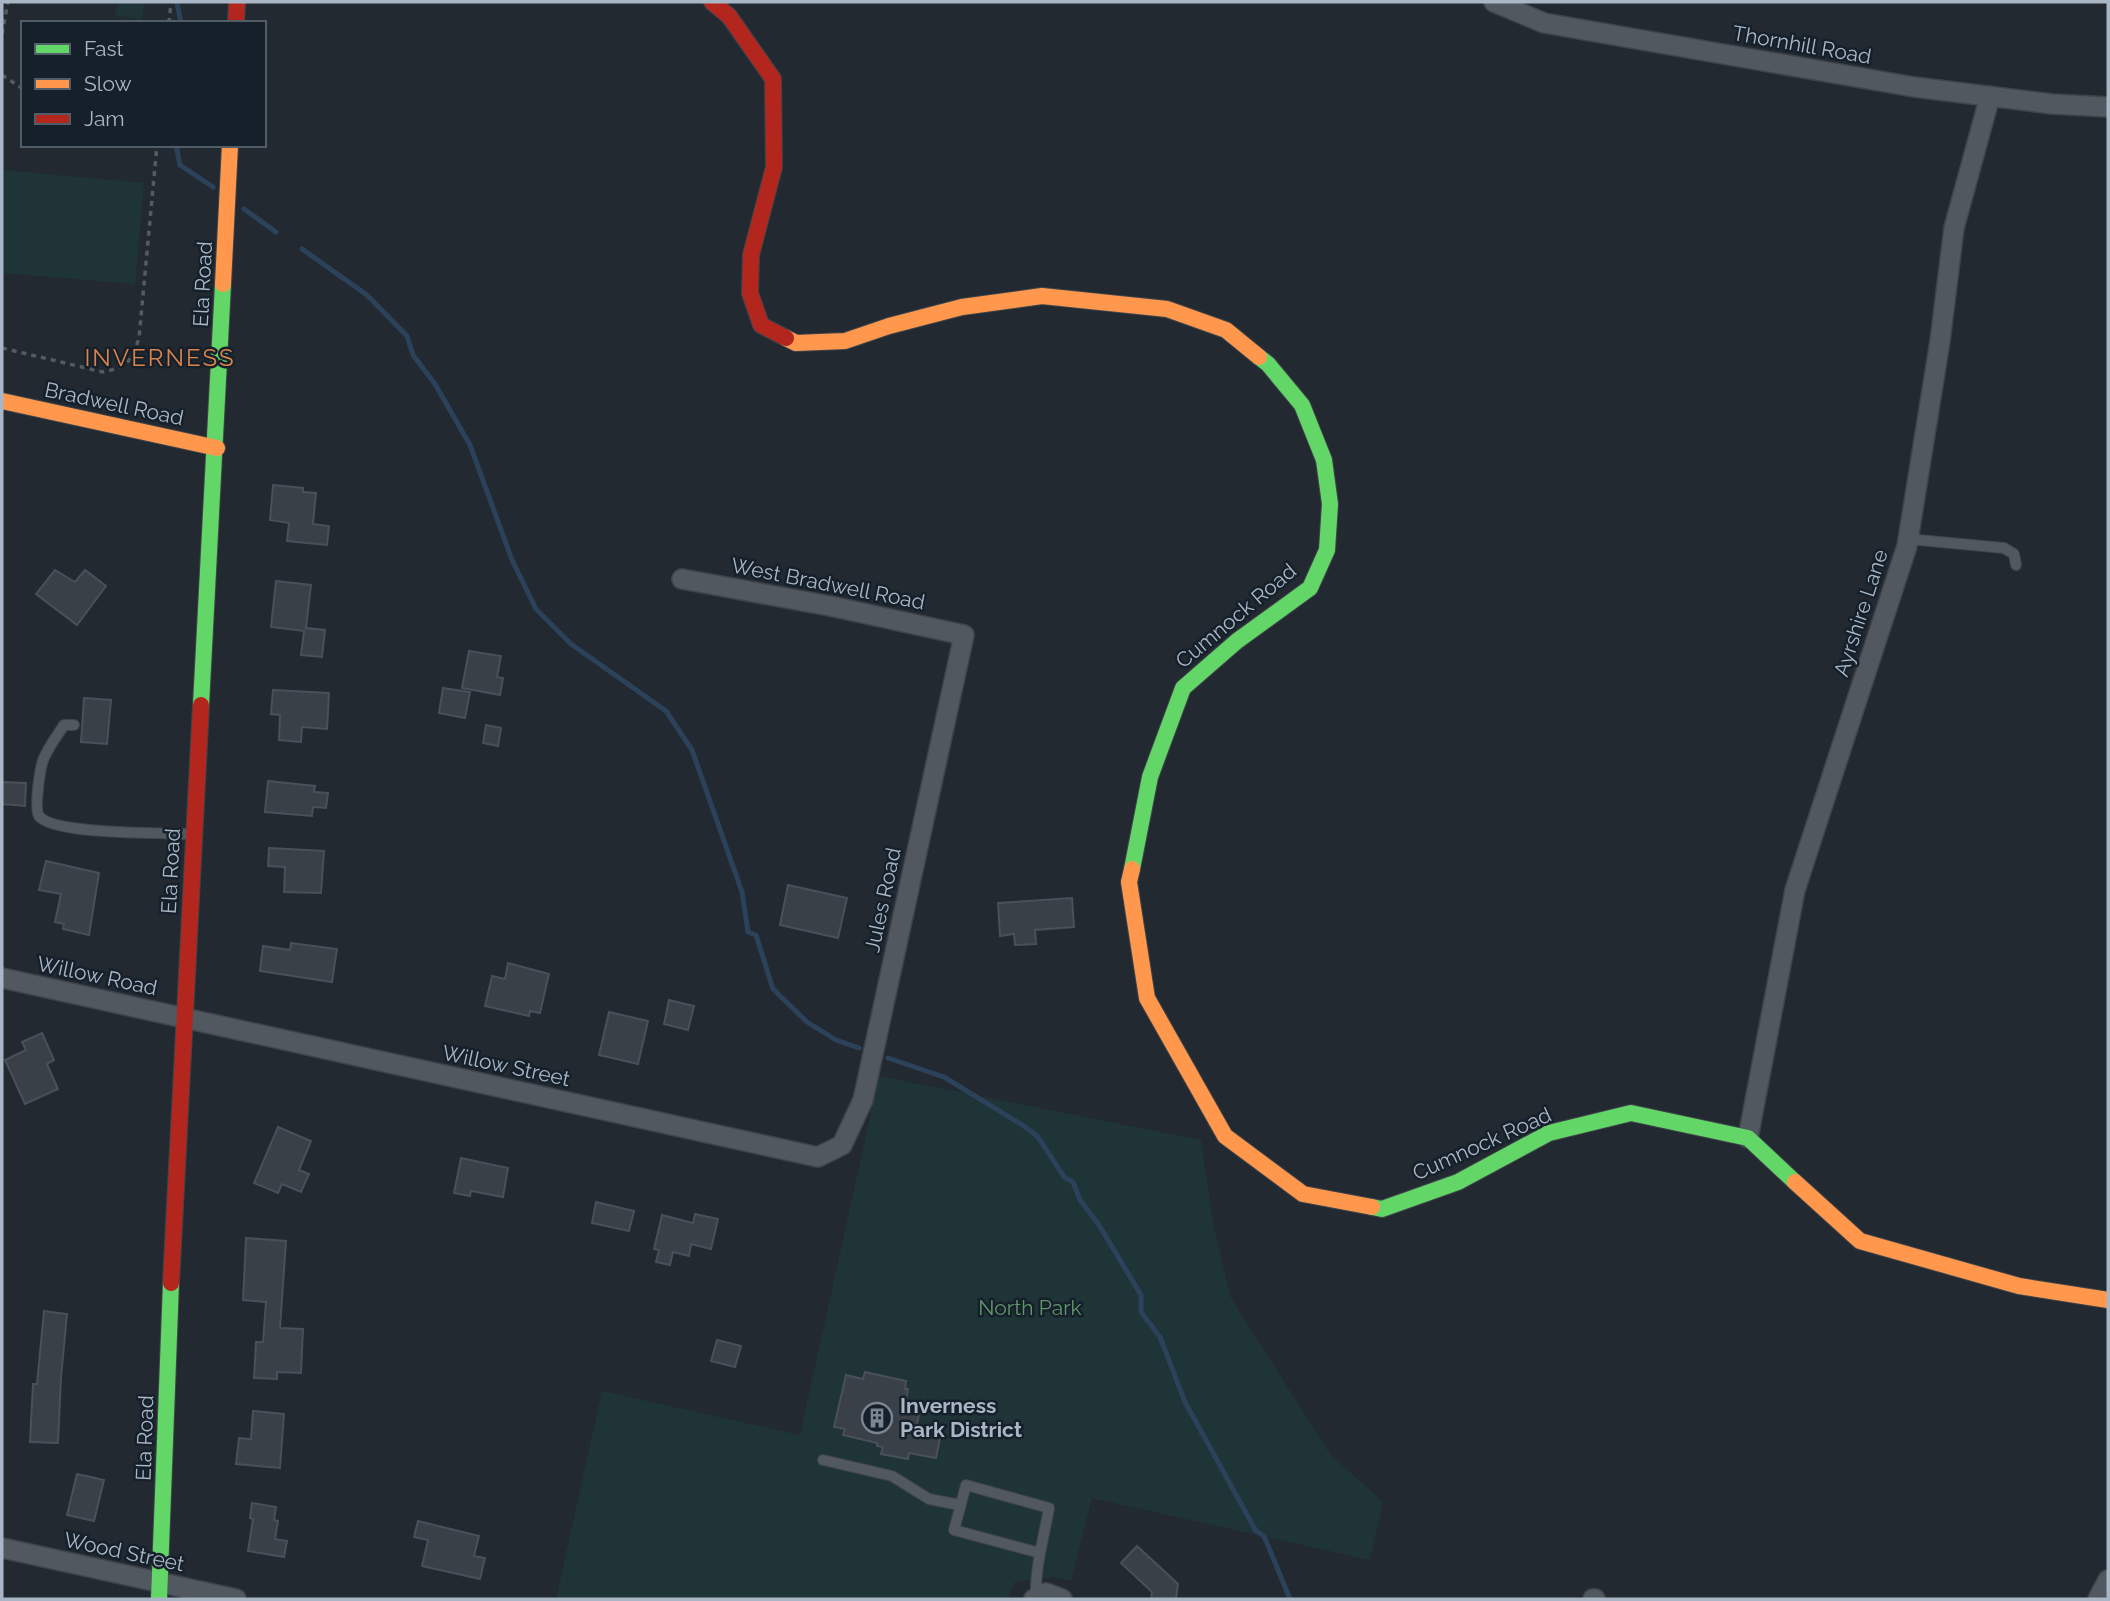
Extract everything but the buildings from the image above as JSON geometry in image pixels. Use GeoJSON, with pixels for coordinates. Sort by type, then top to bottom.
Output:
{"type":"FeatureCollection","features":[{"type":"Feature","properties":{"kind":"street"},"geometry":{"type":"LineString","coordinates":[[236,21],[237,2]]}},
{"type":"Feature","properties":{"kind":"street","name":"Cumnock Road"},"geometry":{"type":"LineString","coordinates":[[712,2],[729,16],[773,79],[774,167],[751,255],[750,293],[761,325],[796,343],[845,341],[889,326],[962,307],[1042,296],[1167,309],[1226,330],[1268,364],[1302,405],[1324,460],[1330,504],[1327,550],[1310,588],[1237,641],[1183,688],[1150,777],[1129,881],[1147,998],[1226,1136],[1303,1194],[1382,1209],[1458,1182],[1549,1133],[1630,1113],[1748,1139],[1860,1241],[2019,1286],[2108,1300]]}},
{"type":"Feature","properties":{"kind":"street","name":"Thornhill Road"},"geometry":{"type":"LineString","coordinates":[[1494,2],[1544,23],[1914,87],[2052,104],[2108,107]]}},
{"type":"Feature","properties":{"kind":"street","name":"Ayrshire Lane"},"geometry":{"type":"LineString","coordinates":[[1748,1139],[1795,890],[1908,539],[1940,341],[1954,228],[1990,96]]}},
{"type":"Feature","properties":{"kind":"street","name":"Ela Road"},"geometry":{"type":"LineString","coordinates":[[159,1591],[183,1018],[217,448],[230,147]]}},
{"type":"Feature","properties":{"kind":"street","name":"Bradwell Road"},"geometry":{"type":"LineString","coordinates":[[2,401],[217,448]]}},
{"type":"Feature","properties":{"kind":"street","name":"West Bradwell Road"},"geometry":{"type":"LineString","coordinates":[[682,579],[830,606],[964,635]]}},
{"type":"Feature","properties":{"kind":"street","name":"Jules Road"},"geometry":{"type":"LineString","coordinates":[[818,1157],[842,1145],[863,1100],[964,635]]}},
{"type":"Feature","properties":{"kind":"street","name":"Willow Road"},"geometry":{"type":"LineString","coordinates":[[2,978],[183,1018]]}},
{"type":"Feature","properties":{"kind":"street","name":"Willow Street"},"geometry":{"type":"LineString","coordinates":[[183,1018],[818,1157]]}},
{"type":"Feature","properties":{"kind":"street","name":"Wood Street"},"geometry":{"type":"LineString","coordinates":[[2,1549],[159,1591],[236,1599]]}},
{"type":"Feature","properties":{"kind":"street"},"geometry":{"type":"LineString","coordinates":[[2098,1599],[2108,1580]]}},
{"type":"Feature","properties":{"kind":"street"},"geometry":{"type":"LineString","coordinates":[[1035,1598],[1046,1593],[1062,1599]]}},
{"type":"Feature","properties":{"kind":"lane"},"geometry":{"type":"LineString","coordinates":[[1908,539],[2004,548],[2014,554],[2016,565]]}},
{"type":"Feature","properties":{"kind":"lane"},"geometry":{"type":"LineString","coordinates":[[74,725],[64,725],[42,760],[36,810],[40,819],[77,830],[194,834]]}},
{"type":"Feature","properties":{"kind":"lane"},"geometry":{"type":"LineString","coordinates":[[823,1460],[892,1476],[929,1499],[960,1505]]}},
{"type":"Feature","properties":{"kind":"lane"},"geometry":{"type":"LineString","coordinates":[[1035,1598],[1035,1579],[1049,1508],[965,1485],[954,1530],[1040,1553]]}},
{"type":"Feature","properties":{"kind":"path"},"geometry":{"type":"LineString","coordinates":[[2,34],[8,2]]}},
{"type":"Feature","properties":{"kind":"path"},"geometry":{"type":"LineString","coordinates":[[169,21],[171,2]]}},
{"type":"Feature","properties":{"kind":"path"},"geometry":{"type":"LineString","coordinates":[[2,75],[21,88]]}},
{"type":"Feature","properties":{"kind":"path"},"geometry":{"type":"LineString","coordinates":[[2,348],[103,372],[120,369],[130,361],[139,338],[157,147]]}},
{"type":"Feature","properties":{"kind":"green space"},"geometry":{"type":"Polygon","coordinates":[[[118,2],[145,2],[141,20],[115,15],[118,2]]]}},
{"type":"Feature","properties":{"kind":"green space"},"geometry":{"type":"Polygon","coordinates":[[[2,170],[144,183],[135,284],[2,273],[2,170]]]}},
{"type":"Feature","properties":{"kind":"green space","name":"North Park"},"geometry":{"type":"Polygon","coordinates":[[[879,1076],[1201,1140],[1214,1228],[1231,1298],[1330,1454],[1383,1502],[1370,1560],[1092,1498],[1071,1581],[1055,1577],[1015,1582],[1007,1599],[556,1599],[602,1391],[800,1435],[879,1076]]]}},
{"type":"Feature","properties":{"kind":"waterway"},"geometry":{"type":"LineString","coordinates":[[177,2],[181,21]]}},
{"type":"Feature","properties":{"kind":"waterway"},"geometry":{"type":"LineString","coordinates":[[176,147],[180,165],[213,187]]}},
{"type":"Feature","properties":{"kind":"waterway"},"geometry":{"type":"LineString","coordinates":[[244,209],[276,232]]}},
{"type":"Feature","properties":{"kind":"waterway"},"geometry":{"type":"LineString","coordinates":[[302,249],[367,295],[407,336],[413,355],[435,384],[470,445],[512,560],[536,609],[571,644],[666,711],[692,750],[742,892],[748,932],[756,935],[773,989],[807,1022],[836,1040],[859,1048]]}},
{"type":"Feature","properties":{"kind":"waterway"},"geometry":{"type":"LineString","coordinates":[[888,1058],[944,1077],[1024,1126],[1038,1137],[1065,1178],[1073,1182],[1080,1200],[1099,1225],[1141,1295],[1141,1312],[1160,1337],[1185,1402],[1256,1531],[1264,1536],[1290,1599]]}},
{"type":"Feature","properties":{"kind":"traffic: fast"},"geometry":{"type":"LineString","coordinates":[[201,705],[223,284]]}},
{"type":"Feature","properties":{"kind":"traffic: fast"},"geometry":{"type":"LineString","coordinates":[[1132,869],[1150,777],[1183,688],[1237,641],[1310,588],[1327,550],[1330,504],[1324,460],[1302,405],[1259,357]]}},
{"type":"Feature","properties":{"kind":"traffic: fast"},"geometry":{"type":"LineString","coordinates":[[1372,1207],[1382,1209],[1458,1182],[1549,1133],[1631,1113],[1748,1138],[1795,1182]]}},
{"type":"Feature","properties":{"kind":"traffic: fast"},"geometry":{"type":"LineString","coordinates":[[159,1599],[171,1283]]}},
{"type":"Feature","properties":{"kind":"traffic: slow"},"geometry":{"type":"LineString","coordinates":[[223,284],[230,147]]}},
{"type":"Feature","properties":{"kind":"traffic: slow"},"geometry":{"type":"LineString","coordinates":[[786,338],[796,343],[845,341],[889,326],[962,307],[1042,296],[1167,309],[1226,330],[1259,357]]}},
{"type":"Feature","properties":{"kind":"traffic: slow"},"geometry":{"type":"LineString","coordinates":[[2,401],[217,448]]}},
{"type":"Feature","properties":{"kind":"traffic: slow"},"geometry":{"type":"LineString","coordinates":[[1132,869],[1129,882],[1147,998],[1225,1136],[1303,1194],[1372,1207]]}},
{"type":"Feature","properties":{"kind":"traffic: slow"},"geometry":{"type":"LineString","coordinates":[[1795,1182],[1860,1241],[2019,1286],[2108,1300]]}},
{"type":"Feature","properties":{"kind":"traffic: jam"},"geometry":{"type":"LineString","coordinates":[[236,21],[237,2]]}},
{"type":"Feature","properties":{"kind":"traffic: jam"},"geometry":{"type":"LineString","coordinates":[[712,2],[729,16],[773,79],[774,167],[751,255],[750,293],[761,325],[786,338]]}},
{"type":"Feature","properties":{"kind":"traffic: jam"},"geometry":{"type":"LineString","coordinates":[[171,1283],[201,705]]}},
{"type":"Feature","properties":{"kind":"place","name":"Inverness Park District"},"geometry":{"type":"Point","coordinates":[877,1418]}},
{"type":"Feature","properties":{"kind":"district","name":"INVERNESS"},"geometry":{"type":"Point","coordinates":[160,358]}}]}
